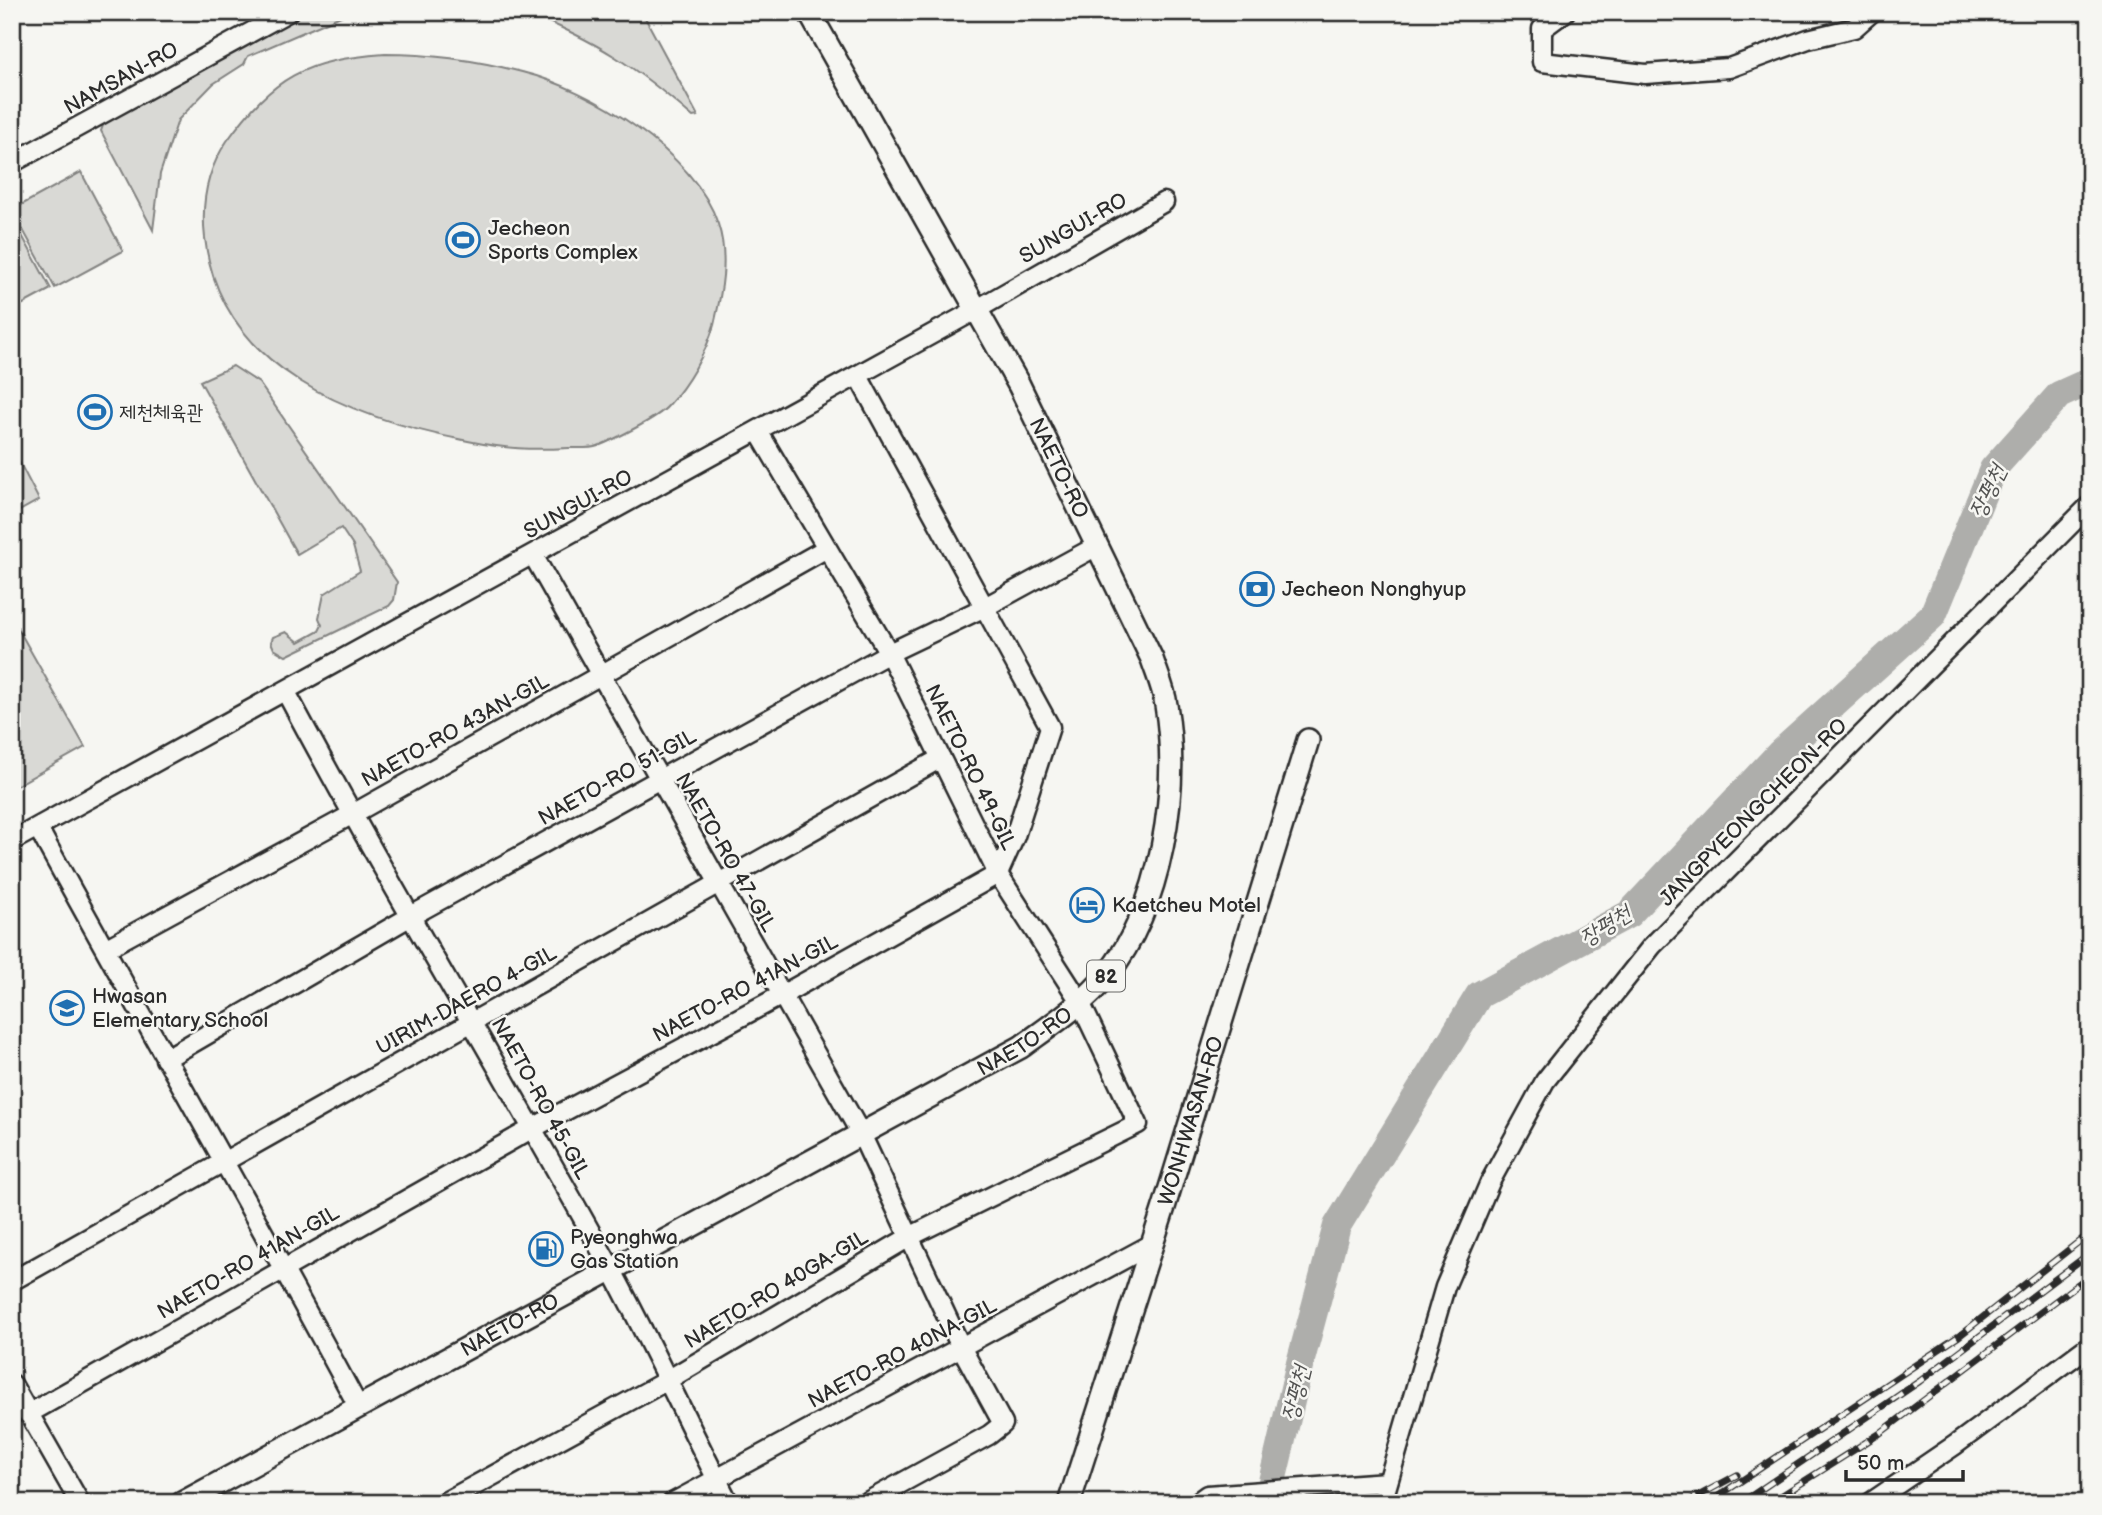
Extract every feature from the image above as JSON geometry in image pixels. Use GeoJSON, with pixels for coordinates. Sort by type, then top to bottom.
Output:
{"type":"FeatureCollection","features":[{"type":"Feature","properties":{"kind":"main road","name":"NAETO-RO"},"geometry":{"type":"LineString","coordinates":[[182,1503],[1021,1047],[1106,976],[1135,931],[1152,890],[1164,828],[1171,760],[1166,704],[1152,659],[1018,385],[974,311],[809,12]]}},
{"type":"Feature","properties":{"kind":"main road","name":"WONHWASAN-RO"},"geometry":{"type":"LineString","coordinates":[[1069,1503],[1308,740]]}},
{"type":"Feature","properties":{"kind":"street","name":"NAMSAN-RO"},"geometry":{"type":"LineString","coordinates":[[12,163],[288,12]]}},
{"type":"Feature","properties":{"kind":"street"},"geometry":{"type":"LineString","coordinates":[[1565,12],[1542,29],[1542,62],[1645,74],[1729,68],[1808,39],[1854,28],[1872,12]]}},
{"type":"Feature","properties":{"kind":"street","name":"SUNGUI-RO"},"geometry":{"type":"LineString","coordinates":[[12,841],[858,376],[1164,202]]}},
{"type":"Feature","properties":{"kind":"street"},"geometry":{"type":"LineString","coordinates":[[858,376],[1050,727],[1015,836],[998,874]]}},
{"type":"Feature","properties":{"kind":"street","name":"NAETO-RO 49-GIL"},"geometry":{"type":"LineString","coordinates":[[758,431],[889,653],[998,874],[1079,1000],[1138,1124]]}},
{"type":"Feature","properties":{"kind":"street","name":"JANGPYEONGCHEON-RO"},"geometry":{"type":"LineString","coordinates":[[1382,1503],[1445,1287],[1490,1182],[1545,1081],[1653,946],[2090,505]]}},
{"type":"Feature","properties":{"kind":"street","name":"NAETO-RO 51-GIL"},"geometry":{"type":"LineString","coordinates":[[165,1059],[411,916],[889,653],[985,607],[1097,546]]}},
{"type":"Feature","properties":{"kind":"street","name":"NAETO-RO 43AN-GIL"},"geometry":{"type":"LineString","coordinates":[[104,949],[351,815],[827,548]]}},
{"type":"Feature","properties":{"kind":"street","name":"NAETO-RO 47-GIL"},"geometry":{"type":"LineString","coordinates":[[533,555],[861,1134],[961,1347],[1003,1424],[989,1435],[865,1503]]}},
{"type":"Feature","properties":{"kind":"street","name":"NAETO-RO 45-GIL"},"geometry":{"type":"LineString","coordinates":[[286,692],[351,815],[473,1023],[612,1270],[729,1503]]}},
{"type":"Feature","properties":{"kind":"street","name":"UIRIM-DAERO 4-GIL"},"geometry":{"type":"LineString","coordinates":[[12,1281],[941,758]]}},
{"type":"Feature","properties":{"kind":"street"},"geometry":{"type":"LineString","coordinates":[[38,828],[165,1059],[285,1267],[359,1408]]}},
{"type":"Feature","properties":{"kind":"street","name":"NAETO-RO 41AN-GIL"},"geometry":{"type":"LineString","coordinates":[[29,1414],[533,1128],[782,995],[998,874]]}},
{"type":"Feature","properties":{"kind":"street","name":"NAETO-RO 40GA-GIL"},"geometry":{"type":"LineString","coordinates":[[443,1503],[666,1381],[911,1236],[1138,1124]]}},
{"type":"Feature","properties":{"kind":"street","name":"NAETO-RO 40NA-GIL"},"geometry":{"type":"LineString","coordinates":[[673,1503],[1152,1244]]}},
{"type":"Feature","properties":{"kind":"street"},"geometry":{"type":"LineString","coordinates":[[1870,1503],[1955,1445],[2090,1345]]}},
{"type":"Feature","properties":{"kind":"street"},"geometry":{"type":"LineString","coordinates":[[12,1384],[80,1503]]}},
{"type":"Feature","properties":{"kind":"street"},"geometry":{"type":"LineString","coordinates":[[1196,1503],[1207,1495],[1222,1493],[1387,1482]]}},
{"type":"Feature","properties":{"kind":"shaded area"},"geometry":{"type":"Polygon","coordinates":[[[307,12],[350,12],[248,56],[244,64],[213,84],[178,120],[160,174],[153,230],[101,131],[104,123],[307,12]]]}},
{"type":"Feature","properties":{"kind":"shaded area"},"geometry":{"type":"Polygon","coordinates":[[[525,12],[642,12],[698,116],[693,117],[614,56],[573,33],[525,12]]]}},
{"type":"Feature","properties":{"kind":"shaded area","name":"Jecheon Sports Complex"},"geometry":{"type":"Polygon","coordinates":[[[385,54],[471,61],[549,80],[608,109],[637,128],[664,149],[687,173],[706,198],[718,224],[723,249],[723,274],[720,300],[706,346],[689,378],[663,411],[624,434],[591,448],[518,448],[468,441],[381,419],[339,402],[299,381],[265,354],[236,322],[216,284],[205,238],[207,188],[220,152],[260,101],[294,75],[333,61],[385,54]]]}},
{"type":"Feature","properties":{"kind":"shaded area"},"geometry":{"type":"Polygon","coordinates":[[[81,172],[123,251],[55,288],[12,210],[81,172]]]}},
{"type":"Feature","properties":{"kind":"shaded area"},"geometry":{"type":"Polygon","coordinates":[[[12,217],[51,289],[12,310],[12,217]]]}},
{"type":"Feature","properties":{"kind":"shaded area"},"geometry":{"type":"Polygon","coordinates":[[[233,366],[259,383],[397,582],[394,600],[389,606],[286,656],[274,649],[271,642],[273,637],[286,632],[299,642],[319,631],[322,625],[319,618],[324,594],[360,571],[353,546],[341,528],[297,554],[200,381],[233,366]]]}},
{"type":"Feature","properties":{"kind":"shaded area"},"geometry":{"type":"Polygon","coordinates":[[[12,448],[39,500],[12,515],[12,448]]]}},
{"type":"Feature","properties":{"kind":"shaded area"},"geometry":{"type":"Polygon","coordinates":[[[12,618],[85,747],[12,788],[12,618]]]}},
{"type":"Feature","properties":{"kind":"waterway","name":"장평천"},"geometry":{"type":"LineString","coordinates":[[1267,1503],[1299,1367],[1337,1226],[1479,995],[1629,914],[1779,754],[1933,615],[1993,469],[2059,395],[2090,381]]}},
{"type":"Feature","properties":{"kind":"railway"},"geometry":{"type":"LineString","coordinates":[[1708,1503],[1959,1336],[2090,1233]]}},
{"type":"Feature","properties":{"kind":"railway"},"geometry":{"type":"LineString","coordinates":[[1741,1503],[1920,1381],[2090,1253]]}},
{"type":"Feature","properties":{"kind":"railway"},"geometry":{"type":"LineString","coordinates":[[1770,1503],[1879,1434],[2090,1275]]}},
{"type":"Feature","properties":{"kind":"railway"},"geometry":{"type":"LineString","coordinates":[[1685,1503],[1737,1475]]}},
{"type":"Feature","properties":{"kind":"place","name":"Jecheon Sports Complex"},"geometry":{"type":"Point","coordinates":[463,240]}},
{"type":"Feature","properties":{"kind":"place","name":"제천체육관"},"geometry":{"type":"Point","coordinates":[95,412]}},
{"type":"Feature","properties":{"kind":"place","name":"Jecheon Nonghyup"},"geometry":{"type":"Point","coordinates":[1257,589]}},
{"type":"Feature","properties":{"kind":"place","name":"Kaetcheu Motel"},"geometry":{"type":"Point","coordinates":[1087,905]}},
{"type":"Feature","properties":{"kind":"place","name":"Hwasan Elementary School"},"geometry":{"type":"Point","coordinates":[67,1008]}},
{"type":"Feature","properties":{"kind":"place","name":"Pyeonghwa Gas Station"},"geometry":{"type":"Point","coordinates":[546,1249]}}]}
